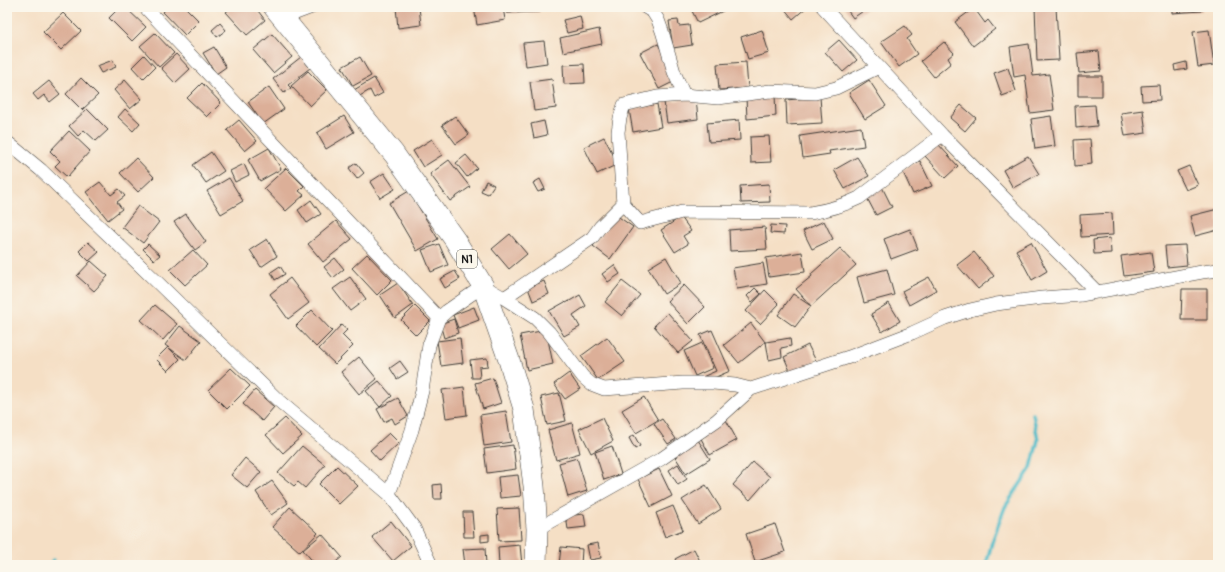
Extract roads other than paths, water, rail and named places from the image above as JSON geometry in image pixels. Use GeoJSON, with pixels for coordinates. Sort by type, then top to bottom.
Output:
{"type":"FeatureCollection","features":[{"type":"Feature","properties":{"kind":"main road","name":"N1"},"geometry":{"type":"LineString","coordinates":[[278,13],[394,154],[455,240],[484,286],[524,409],[534,486],[537,529],[536,565]]}},
{"type":"Feature","properties":{"kind":"street"},"geometry":{"type":"LineString","coordinates":[[145,7],[439,318]]}},
{"type":"Feature","properties":{"kind":"street"},"geometry":{"type":"LineString","coordinates":[[278,13],[312,7]]}},
{"type":"Feature","properties":{"kind":"street"},"geometry":{"type":"LineString","coordinates":[[644,7],[653,12],[658,20],[674,72],[684,95]]}},
{"type":"Feature","properties":{"kind":"street"},"geometry":{"type":"LineString","coordinates":[[823,7],[942,135],[1097,292]]}},
{"type":"Feature","properties":{"kind":"street"},"geometry":{"type":"LineString","coordinates":[[879,67],[836,88],[815,93],[770,91],[718,98],[684,95],[657,97],[624,105],[618,132],[623,204],[640,222],[682,212],[810,213],[828,210],[846,205],[870,190],[942,135]]}},
{"type":"Feature","properties":{"kind":"street"},"geometry":{"type":"LineString","coordinates":[[7,142],[46,176],[279,401],[389,494],[414,528],[431,565]]}},
{"type":"Feature","properties":{"kind":"street"},"geometry":{"type":"LineString","coordinates":[[504,298],[592,238],[600,227],[623,204]]}},
{"type":"Feature","properties":{"kind":"street"},"geometry":{"type":"LineString","coordinates":[[537,529],[661,459],[717,420],[751,389],[849,357],[912,333],[945,318],[970,310],[996,304],[1082,295],[1218,270]]}},
{"type":"Feature","properties":{"kind":"street"},"geometry":{"type":"LineString","coordinates":[[389,494],[412,430],[422,391],[429,345],[439,318],[484,286],[535,318],[549,332],[583,377],[591,384],[604,389],[682,383],[713,383],[735,385],[751,389]]}},
{"type":"Feature","properties":{"kind":"waterway"},"geometry":{"type":"LineString","coordinates":[[986,565],[992,542],[1005,507],[1031,468],[1038,440],[1033,414]]}},
{"type":"Feature","properties":{"kind":"waterway"},"geometry":{"type":"LineString","coordinates":[[51,565],[53,560]]}}]}
